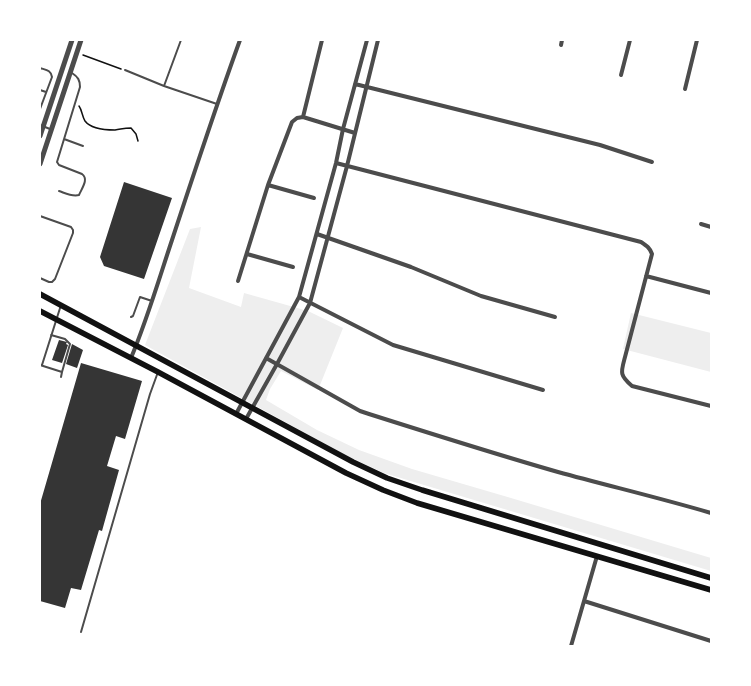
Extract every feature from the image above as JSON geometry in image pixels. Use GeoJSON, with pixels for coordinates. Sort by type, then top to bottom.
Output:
{"type":"FeatureCollection","features":[{"type":"Feature","properties":{"kind":"main road"},"geometry":{"type":"LineString","coordinates":[[40,294],[353,462],[388,478],[711,578]]}},
{"type":"Feature","properties":{"kind":"main road"},"geometry":{"type":"LineString","coordinates":[[40,311],[158,372],[346,473],[383,490],[417,502],[711,590]]}},
{"type":"Feature","properties":{"kind":"street"},"geometry":{"type":"LineString","coordinates":[[40,136],[42,126],[72,40]]}},
{"type":"Feature","properties":{"kind":"street"},"geometry":{"type":"LineString","coordinates":[[40,164],[82,40]]}},
{"type":"Feature","properties":{"kind":"street"},"geometry":{"type":"LineString","coordinates":[[131,358],[152,301],[217,104],[240,40]]}},
{"type":"Feature","properties":{"kind":"street"},"geometry":{"type":"LineString","coordinates":[[303,117],[322,40]]}},
{"type":"Feature","properties":{"kind":"street"},"geometry":{"type":"LineString","coordinates":[[236,414],[241,402],[299,298],[336,163],[342,129],[367,40]]}},
{"type":"Feature","properties":{"kind":"street"},"geometry":{"type":"LineString","coordinates":[[246,419],[310,303],[347,166],[378,40]]}},
{"type":"Feature","properties":{"kind":"street"},"geometry":{"type":"LineString","coordinates":[[561,45],[562,40]]}},
{"type":"Feature","properties":{"kind":"street"},"geometry":{"type":"LineString","coordinates":[[622,75],[630,40]]}},
{"type":"Feature","properties":{"kind":"street"},"geometry":{"type":"LineString","coordinates":[[685,89],[697,40]]}},
{"type":"Feature","properties":{"kind":"street"},"geometry":{"type":"LineString","coordinates":[[355,84],[600,144],[652,162]]}},
{"type":"Feature","properties":{"kind":"street"},"geometry":{"type":"LineString","coordinates":[[238,281],[268,185],[292,122],[297,118],[303,117],[355,133]]}},
{"type":"Feature","properties":{"kind":"street"},"geometry":{"type":"LineString","coordinates":[[336,163],[641,242],[647,245],[652,254],[625,357],[622,371],[623,377],[632,386],[711,406]]}},
{"type":"Feature","properties":{"kind":"street"},"geometry":{"type":"LineString","coordinates":[[268,185],[314,198]]}},
{"type":"Feature","properties":{"kind":"street"},"geometry":{"type":"LineString","coordinates":[[702,224],[711,227]]}},
{"type":"Feature","properties":{"kind":"street"},"geometry":{"type":"LineString","coordinates":[[317,234],[411,267],[481,296],[555,317]]}},
{"type":"Feature","properties":{"kind":"street"},"geometry":{"type":"LineString","coordinates":[[247,254],[293,267]]}},
{"type":"Feature","properties":{"kind":"street"},"geometry":{"type":"LineString","coordinates":[[646,276],[711,293]]}},
{"type":"Feature","properties":{"kind":"street"},"geometry":{"type":"LineString","coordinates":[[299,298],[393,345],[543,390]]}},
{"type":"Feature","properties":{"kind":"street"},"geometry":{"type":"LineString","coordinates":[[266,358],[360,411],[551,470],[671,501],[711,513]]}},
{"type":"Feature","properties":{"kind":"street"},"geometry":{"type":"LineString","coordinates":[[570,646],[597,556]]}},
{"type":"Feature","properties":{"kind":"street"},"geometry":{"type":"LineString","coordinates":[[584,601],[711,641]]}},
{"type":"Feature","properties":{"kind":"lane"},"geometry":{"type":"LineString","coordinates":[[164,86],[181,40]]}},
{"type":"Feature","properties":{"kind":"lane"},"geometry":{"type":"LineString","coordinates":[[40,68],[49,71],[52,77],[40,110]]}},
{"type":"Feature","properties":{"kind":"lane"},"geometry":{"type":"LineString","coordinates":[[125,70],[164,86],[217,104]]}},
{"type":"Feature","properties":{"kind":"lane"},"geometry":{"type":"LineString","coordinates":[[59,190],[72,196],[79,195],[85,180],[82,174],[56,162],[80,87],[80,80],[78,76],[71,72]]}},
{"type":"Feature","properties":{"kind":"lane"},"geometry":{"type":"LineString","coordinates":[[40,90],[46,92]]}},
{"type":"Feature","properties":{"kind":"lane"},"geometry":{"type":"LineString","coordinates":[[42,126],[52,129]]}},
{"type":"Feature","properties":{"kind":"lane"},"geometry":{"type":"LineString","coordinates":[[64,139],[83,146]]}},
{"type":"Feature","properties":{"kind":"lane"},"geometry":{"type":"LineString","coordinates":[[40,216],[71,227],[73,233],[52,282],[40,278]]}},
{"type":"Feature","properties":{"kind":"lane"},"geometry":{"type":"LineString","coordinates":[[131,317],[133,316],[140,297],[152,301]]}},
{"type":"Feature","properties":{"kind":"lane"},"geometry":{"type":"LineString","coordinates":[[61,305],[41,365],[62,372]]}},
{"type":"Feature","properties":{"kind":"lane"},"geometry":{"type":"LineString","coordinates":[[51,335],[65,339],[70,344],[61,377]]}},
{"type":"Feature","properties":{"kind":"lane"},"geometry":{"type":"LineString","coordinates":[[81,632],[150,394],[158,372]]}},
{"type":"Feature","properties":{"kind":"path"},"geometry":{"type":"LineString","coordinates":[[77,53],[125,70]]}},
{"type":"Feature","properties":{"kind":"path"},"geometry":{"type":"LineString","coordinates":[[76,101],[81,107],[82,115],[86,122],[94,127],[116,130],[131,128],[136,134],[138,141]]}},
{"type":"Feature","properties":{"kind":"shaded area"},"geometry":{"type":"Polygon","coordinates":[[[201,227],[189,288],[241,307],[244,293],[308,311],[343,328],[318,390],[281,371],[270,389],[266,400],[317,430],[359,450],[412,469],[711,558],[711,571],[384,473],[349,457],[145,345],[190,229],[201,227]]]}},
{"type":"Feature","properties":{"kind":"shaded area"},"geometry":{"type":"Polygon","coordinates":[[[631,313],[711,333],[711,372],[623,349],[631,313]]]}},
{"type":"Feature","properties":{"kind":"building"},"geometry":{"type":"Polygon","coordinates":[[[124,182],[172,198],[144,279],[104,266],[100,257],[124,182]]]}},
{"type":"Feature","properties":{"kind":"building"},"geometry":{"type":"Polygon","coordinates":[[[59,340],[67,342],[66,344],[68,345],[62,363],[52,360],[59,340]]]}},
{"type":"Feature","properties":{"kind":"building"},"geometry":{"type":"Polygon","coordinates":[[[72,344],[83,350],[77,368],[66,364],[72,344]]]}},
{"type":"Feature","properties":{"kind":"building"},"geometry":{"type":"Polygon","coordinates":[[[81,363],[142,381],[125,439],[116,436],[107,466],[119,470],[102,531],[99,530],[81,590],[71,588],[65,608],[40,601],[40,504],[81,363]]]}}]}
